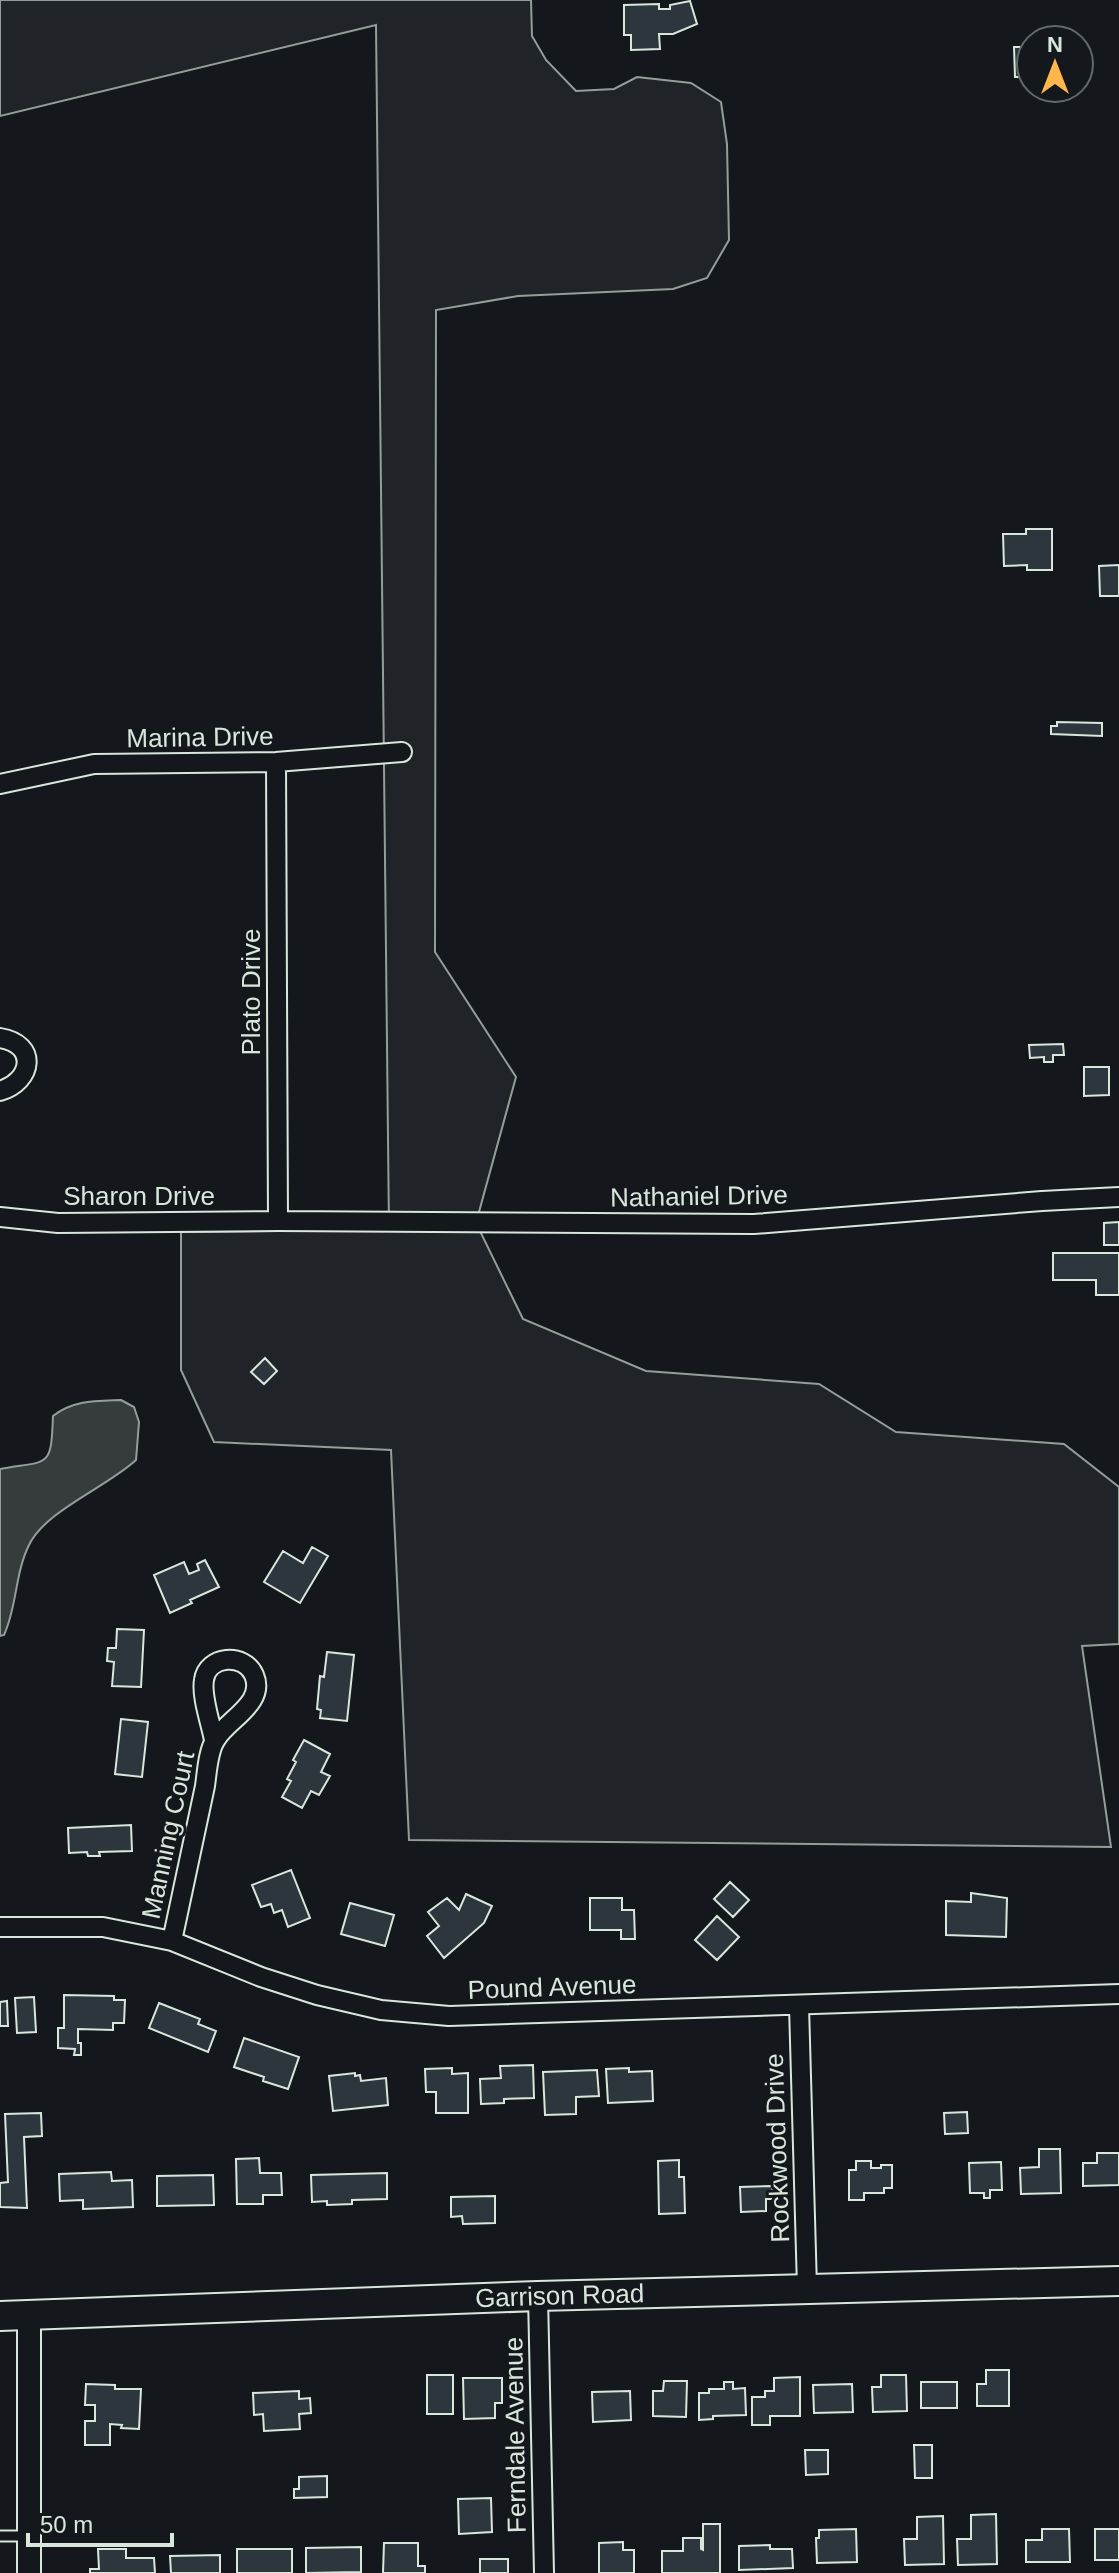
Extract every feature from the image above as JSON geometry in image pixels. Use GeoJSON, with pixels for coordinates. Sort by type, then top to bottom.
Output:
{"type":"FeatureCollection","features":[{"type":"Feature","properties":{"kind":"main road","name":"Garrison Road"},"geometry":{"type":"LineString","coordinates":[[0,2316],[538,2296],[1119,2281]]}},
{"type":"Feature","properties":{"kind":"street","name":"Marina Drive"},"geometry":{"type":"LineString","coordinates":[[0,784],[94,764],[276,762],[402,752]]}},
{"type":"Feature","properties":{"kind":"street","name":"Plato Drive"},"geometry":{"type":"LineString","coordinates":[[276,762],[278,1221]]}},
{"type":"Feature","properties":{"kind":"street"},"geometry":{"type":"LineString","coordinates":[[0,1038],[11,1039],[22,1048],[27,1065],[23,1078],[13,1088],[0,1091]]}},
{"type":"Feature","properties":{"kind":"street","name":"Nathaniel Drive"},"geometry":{"type":"LineString","coordinates":[[278,1221],[754,1224],[1119,1197]]}},
{"type":"Feature","properties":{"kind":"street","name":"Sharon Drive"},"geometry":{"type":"LineString","coordinates":[[0,1217],[58,1223],[278,1221]]}},
{"type":"Feature","properties":{"kind":"street","name":"Manning Court"},"geometry":{"type":"LineString","coordinates":[[172,1941],[214,1740]]}},
{"type":"Feature","properties":{"kind":"street","name":"Pound Avenue"},"geometry":{"type":"LineString","coordinates":[[0,1927],[103,1927],[172,1941],[303,1991],[381,2010],[449,2016],[1119,1994]]}},
{"type":"Feature","properties":{"kind":"street","name":"Rockwood Drive"},"geometry":{"type":"LineString","coordinates":[[799,2006],[807,2288]]}},
{"type":"Feature","properties":{"kind":"street","name":"Ferndale Avenue"},"geometry":{"type":"LineString","coordinates":[[538,2296],[544,2573]]}},
{"type":"Feature","properties":{"kind":"street"},"geometry":{"type":"LineString","coordinates":[[29,2314],[29,2573]]}},
{"type":"Feature","properties":{"kind":"lane"},"geometry":{"type":"LineString","coordinates":[[0,2536],[29,2536]]}},
{"type":"Feature","properties":{"kind":"shaded area"},"geometry":{"type":"Polygon","coordinates":[[[0,0],[531,0],[532,36],[546,60],[576,91],[614,89],[637,77],[691,83],[721,102],[727,144],[729,240],[707,278],[673,289],[518,296],[436,310],[435,952],[516,1077],[476,1223],[523,1319],[646,1371],[819,1384],[896,1432],[1064,1444],[1119,1487],[1119,1644],[1082,1646],[1111,1847],[409,1840],[391,1450],[214,1442],[181,1370],[181,1232],[389,1230],[376,25],[0,116],[0,0]]]}},
{"type":"Feature","properties":{"kind":"shaded area"},"geometry":{"type":"Polygon","coordinates":[[[121,1400],[134,1407],[139,1422],[136,1460],[62,1510],[37,1533],[24,1556],[8,1624],[4,1635],[0,1636],[0,1469],[38,1463],[44,1459],[51,1446],[53,1416],[61,1411],[85,1402],[121,1400]]]}},
{"type":"Feature","properties":{"kind":"building"},"geometry":{"type":"Polygon","coordinates":[[[690,1],[697,24],[673,34],[659,34],[660,49],[631,50],[631,35],[624,35],[624,5],[659,4],[659,9],[670,9],[670,5],[690,1]]]}},
{"type":"Feature","properties":{"kind":"building"},"geometry":{"type":"Polygon","coordinates":[[[1026,529],[1052,529],[1052,570],[1027,570],[1027,565],[1004,566],[1003,534],[1026,534],[1026,529]]]}},
{"type":"Feature","properties":{"kind":"building"},"geometry":{"type":"Polygon","coordinates":[[[1119,565],[1119,596],[1100,596],[1099,566],[1119,565]]]}},
{"type":"Feature","properties":{"kind":"building"},"geometry":{"type":"Polygon","coordinates":[[[1057,722],[1102,723],[1102,736],[1051,734],[1051,726],[1057,726],[1057,722]]]}},
{"type":"Feature","properties":{"kind":"building"},"geometry":{"type":"Polygon","coordinates":[[[1063,1044],[1064,1055],[1053,1055],[1053,1062],[1044,1062],[1044,1057],[1030,1058],[1029,1045],[1063,1044]]]}},
{"type":"Feature","properties":{"kind":"building"},"geometry":{"type":"Polygon","coordinates":[[[1084,1067],[1109,1067],[1109,1095],[1084,1096],[1084,1067]]]}},
{"type":"Feature","properties":{"kind":"building"},"geometry":{"type":"Polygon","coordinates":[[[1119,1222],[1119,1245],[1104,1245],[1104,1223],[1119,1222]]]}},
{"type":"Feature","properties":{"kind":"building"},"geometry":{"type":"Polygon","coordinates":[[[1053,1253],[1119,1253],[1119,1295],[1096,1295],[1096,1280],[1053,1280],[1053,1253]]]}},
{"type":"Feature","properties":{"kind":"building"},"geometry":{"type":"Polygon","coordinates":[[[265,1358],[277,1371],[264,1384],[251,1372],[265,1358]]]}},
{"type":"Feature","properties":{"kind":"building"},"geometry":{"type":"Polygon","coordinates":[[[312,1547],[328,1556],[300,1603],[264,1582],[283,1551],[303,1563],[312,1547]]]}},
{"type":"Feature","properties":{"kind":"building"},"geometry":{"type":"Polygon","coordinates":[[[205,1560],[219,1587],[170,1613],[154,1575],[184,1562],[189,1574],[199,1570],[197,1564],[205,1560]]]}},
{"type":"Feature","properties":{"kind":"building"},"geometry":{"type":"Polygon","coordinates":[[[117,1629],[144,1630],[141,1687],[112,1686],[114,1662],[107,1661],[108,1648],[116,1648],[117,1629]]]}},
{"type":"Feature","properties":{"kind":"building"},"geometry":{"type":"Polygon","coordinates":[[[327,1652],[354,1655],[347,1721],[320,1718],[321,1710],[317,1709],[320,1676],[324,1677],[327,1652]]]}},
{"type":"Feature","properties":{"kind":"building"},"geometry":{"type":"Polygon","coordinates":[[[121,1719],[148,1722],[142,1777],[115,1774],[121,1719]]]}},
{"type":"Feature","properties":{"kind":"building"},"geometry":{"type":"Polygon","coordinates":[[[304,1740],[330,1754],[321,1772],[330,1776],[319,1795],[311,1791],[302,1808],[282,1797],[291,1781],[287,1779],[296,1762],[293,1760],[304,1740]]]}},
{"type":"Feature","properties":{"kind":"building"},"geometry":{"type":"Polygon","coordinates":[[[131,1825],[132,1851],[99,1852],[100,1856],[88,1856],[87,1852],[69,1853],[68,1828],[131,1825]]]}},
{"type":"Feature","properties":{"kind":"building"},"geometry":{"type":"Polygon","coordinates":[[[291,1870],[310,1918],[288,1927],[282,1910],[274,1913],[271,1904],[261,1907],[252,1885],[291,1870]]]}},
{"type":"Feature","properties":{"kind":"building"},"geometry":{"type":"Polygon","coordinates":[[[730,1882],[749,1900],[733,1917],[714,1899],[730,1882]]]}},
{"type":"Feature","properties":{"kind":"building"},"geometry":{"type":"Polygon","coordinates":[[[971,1893],[1007,1898],[1006,1937],[946,1935],[946,1901],[971,1902],[971,1893]]]}},
{"type":"Feature","properties":{"kind":"building"},"geometry":{"type":"Polygon","coordinates":[[[466,1894],[492,1906],[484,1923],[444,1958],[427,1936],[439,1926],[428,1912],[447,1898],[459,1910],[466,1894]]]}},
{"type":"Feature","properties":{"kind":"building"},"geometry":{"type":"Polygon","coordinates":[[[590,1898],[622,1898],[622,1910],[634,1910],[635,1939],[621,1939],[621,1930],[590,1930],[590,1898]]]}},
{"type":"Feature","properties":{"kind":"building"},"geometry":{"type":"Polygon","coordinates":[[[350,1903],[394,1915],[385,1946],[341,1934],[350,1903]]]}},
{"type":"Feature","properties":{"kind":"building"},"geometry":{"type":"Polygon","coordinates":[[[717,1916],[739,1937],[717,1960],[695,1940],[717,1916]]]}},
{"type":"Feature","properties":{"kind":"building"},"geometry":{"type":"Polygon","coordinates":[[[64,1995],[114,1996],[114,2000],[125,2000],[124,2023],[113,2023],[113,2030],[78,2029],[81,2055],[74,2055],[75,2049],[58,2048],[58,2028],[64,2028],[64,1995]]]}},
{"type":"Feature","properties":{"kind":"building"},"geometry":{"type":"Polygon","coordinates":[[[34,1997],[36,2032],[17,2033],[15,1998],[34,1997]]]}},
{"type":"Feature","properties":{"kind":"building"},"geometry":{"type":"Polygon","coordinates":[[[7,2001],[8,2026],[0,2026],[0,2002],[7,2001]]]}},
{"type":"Feature","properties":{"kind":"building"},"geometry":{"type":"Polygon","coordinates":[[[159,2003],[200,2019],[198,2024],[216,2031],[208,2052],[149,2028],[159,2003]]]}},
{"type":"Feature","properties":{"kind":"building"},"geometry":{"type":"Polygon","coordinates":[[[244,2038],[299,2057],[288,2089],[234,2067],[244,2038]]]}},
{"type":"Feature","properties":{"kind":"building"},"geometry":{"type":"Polygon","coordinates":[[[533,2065],[534,2098],[481,2104],[480,2079],[501,2078],[500,2066],[533,2065]]]}},
{"type":"Feature","properties":{"kind":"building"},"geometry":{"type":"Polygon","coordinates":[[[452,2068],[452,2074],[468,2073],[468,2113],[436,2113],[436,2092],[426,2092],[425,2069],[452,2068]]]}},
{"type":"Feature","properties":{"kind":"building"},"geometry":{"type":"Polygon","coordinates":[[[629,2068],[629,2072],[652,2071],[653,2101],[608,2103],[606,2069],[629,2068]]]}},
{"type":"Feature","properties":{"kind":"building"},"geometry":{"type":"Polygon","coordinates":[[[597,2070],[599,2096],[576,2097],[576,2114],[545,2115],[543,2072],[597,2070]]]}},
{"type":"Feature","properties":{"kind":"building"},"geometry":{"type":"Polygon","coordinates":[[[355,2073],[355,2076],[360,2075],[361,2081],[386,2078],[388,2105],[333,2111],[329,2076],[355,2073]]]}},
{"type":"Feature","properties":{"kind":"building"},"geometry":{"type":"Polygon","coordinates":[[[967,2112],[968,2133],[945,2134],[944,2113],[967,2112]]]}},
{"type":"Feature","properties":{"kind":"building"},"geometry":{"type":"Polygon","coordinates":[[[41,2113],[42,2136],[24,2137],[27,2208],[0,2207],[0,2183],[8,2182],[5,2114],[41,2113]]]}},
{"type":"Feature","properties":{"kind":"building"},"geometry":{"type":"Polygon","coordinates":[[[1039,2149],[1060,2149],[1061,2193],[1021,2194],[1020,2168],[1039,2167],[1039,2149]]]}},
{"type":"Feature","properties":{"kind":"building"},"geometry":{"type":"Polygon","coordinates":[[[1097,2153],[1119,2153],[1119,2185],[1083,2186],[1083,2163],[1097,2163],[1097,2153]]]}},
{"type":"Feature","properties":{"kind":"building"},"geometry":{"type":"Polygon","coordinates":[[[259,2158],[260,2173],[281,2173],[282,2195],[263,2195],[263,2204],[237,2204],[236,2159],[259,2158]]]}},
{"type":"Feature","properties":{"kind":"building"},"geometry":{"type":"Polygon","coordinates":[[[679,2160],[679,2177],[684,2177],[685,2213],[659,2214],[658,2161],[679,2160]]]}},
{"type":"Feature","properties":{"kind":"building"},"geometry":{"type":"Polygon","coordinates":[[[856,2161],[871,2161],[871,2168],[892,2165],[892,2188],[884,2188],[884,2193],[864,2193],[864,2200],[849,2200],[849,2170],[856,2170],[856,2161]]]}},
{"type":"Feature","properties":{"kind":"building"},"geometry":{"type":"Polygon","coordinates":[[[1001,2162],[1002,2190],[990,2190],[990,2198],[984,2198],[984,2193],[970,2193],[969,2163],[1001,2162]]]}},
{"type":"Feature","properties":{"kind":"building"},"geometry":{"type":"Polygon","coordinates":[[[111,2172],[112,2181],[132,2180],[133,2207],[83,2209],[83,2200],[60,2201],[59,2174],[111,2172]]]}},
{"type":"Feature","properties":{"kind":"building"},"geometry":{"type":"Polygon","coordinates":[[[387,2173],[387,2199],[352,2200],[352,2204],[327,2205],[327,2201],[312,2202],[311,2175],[387,2173]]]}},
{"type":"Feature","properties":{"kind":"building"},"geometry":{"type":"Polygon","coordinates":[[[213,2175],[214,2205],[157,2206],[157,2176],[213,2175]]]}},
{"type":"Feature","properties":{"kind":"building"},"geometry":{"type":"Polygon","coordinates":[[[772,2186],[773,2199],[766,2199],[766,2211],[741,2212],[740,2187],[772,2186]]]}},
{"type":"Feature","properties":{"kind":"building"},"geometry":{"type":"Polygon","coordinates":[[[495,2196],[495,2223],[463,2224],[462,2216],[451,2217],[451,2197],[495,2196]]]}},
{"type":"Feature","properties":{"kind":"building"},"geometry":{"type":"Polygon","coordinates":[[[986,2370],[1009,2370],[1009,2406],[977,2406],[977,2384],[986,2384],[986,2370]]]}},
{"type":"Feature","properties":{"kind":"building"},"geometry":{"type":"Polygon","coordinates":[[[427,2375],[453,2375],[453,2414],[427,2414],[427,2375]]]}},
{"type":"Feature","properties":{"kind":"building"},"geometry":{"type":"Polygon","coordinates":[[[881,2375],[906,2375],[907,2411],[873,2412],[872,2387],[881,2387],[881,2375]]]}},
{"type":"Feature","properties":{"kind":"building"},"geometry":{"type":"Polygon","coordinates":[[[800,2377],[800,2416],[770,2416],[770,2425],[752,2425],[752,2397],[765,2397],[765,2391],[774,2391],[774,2378],[800,2377]]]}},
{"type":"Feature","properties":{"kind":"building"},"geometry":{"type":"Polygon","coordinates":[[[463,2378],[502,2378],[502,2403],[495,2403],[495,2418],[464,2419],[463,2378]]]}},
{"type":"Feature","properties":{"kind":"building"},"geometry":{"type":"Polygon","coordinates":[[[664,2381],[687,2381],[686,2417],[653,2416],[653,2391],[663,2391],[664,2381]]]}},
{"type":"Feature","properties":{"kind":"building"},"geometry":{"type":"Polygon","coordinates":[[[724,2382],[733,2382],[733,2389],[745,2388],[746,2415],[713,2416],[713,2419],[699,2420],[699,2393],[724,2389],[724,2382]]]}},
{"type":"Feature","properties":{"kind":"building"},"geometry":{"type":"Polygon","coordinates":[[[921,2382],[957,2382],[957,2408],[921,2408],[921,2382]]]}},
{"type":"Feature","properties":{"kind":"building"},"geometry":{"type":"Polygon","coordinates":[[[86,2384],[141,2389],[139,2429],[110,2424],[110,2445],[85,2445],[85,2421],[95,2421],[95,2405],[85,2405],[86,2384]]]}},
{"type":"Feature","properties":{"kind":"building"},"geometry":{"type":"Polygon","coordinates":[[[852,2384],[853,2412],[814,2413],[813,2385],[852,2384]]]}},
{"type":"Feature","properties":{"kind":"building"},"geometry":{"type":"Polygon","coordinates":[[[299,2391],[299,2399],[310,2398],[311,2413],[299,2414],[300,2429],[264,2431],[263,2414],[254,2415],[253,2393],[299,2391]]]}},
{"type":"Feature","properties":{"kind":"building"},"geometry":{"type":"Polygon","coordinates":[[[630,2391],[631,2420],[593,2422],[592,2392],[630,2391]]]}},
{"type":"Feature","properties":{"kind":"building"},"geometry":{"type":"Polygon","coordinates":[[[914,2445],[932,2445],[932,2478],[915,2478],[914,2445]]]}},
{"type":"Feature","properties":{"kind":"building"},"geometry":{"type":"Polygon","coordinates":[[[805,2450],[828,2450],[828,2474],[806,2475],[805,2450]]]}},
{"type":"Feature","properties":{"kind":"building"},"geometry":{"type":"Polygon","coordinates":[[[327,2476],[327,2497],[294,2498],[294,2489],[299,2489],[299,2477],[327,2476]]]}},
{"type":"Feature","properties":{"kind":"building"},"geometry":{"type":"Polygon","coordinates":[[[491,2498],[492,2532],[459,2534],[458,2499],[491,2498]]]}},
{"type":"Feature","properties":{"kind":"building"},"geometry":{"type":"Polygon","coordinates":[[[996,2514],[997,2564],[958,2565],[957,2539],[971,2539],[971,2515],[996,2514]]]}},
{"type":"Feature","properties":{"kind":"building"},"geometry":{"type":"Polygon","coordinates":[[[943,2516],[944,2564],[905,2565],[904,2539],[917,2539],[917,2517],[943,2516]]]}},
{"type":"Feature","properties":{"kind":"building"},"geometry":{"type":"Polygon","coordinates":[[[703,2524],[720,2524],[720,2573],[662,2573],[662,2551],[683,2551],[683,2538],[701,2538],[703,2550],[703,2524]]]}},
{"type":"Feature","properties":{"kind":"building"},"geometry":{"type":"Polygon","coordinates":[[[856,2529],[857,2562],[817,2563],[816,2538],[819,2538],[819,2530],[856,2529]]]}},
{"type":"Feature","properties":{"kind":"building"},"geometry":{"type":"Polygon","coordinates":[[[1042,2529],[1069,2529],[1070,2562],[1026,2562],[1026,2540],[1042,2540],[1042,2529]]]}},
{"type":"Feature","properties":{"kind":"building"},"geometry":{"type":"Polygon","coordinates":[[[1095,2529],[1119,2529],[1119,2560],[1095,2560],[1095,2529]]]}},
{"type":"Feature","properties":{"kind":"building"},"geometry":{"type":"Polygon","coordinates":[[[623,2542],[623,2550],[634,2550],[634,2573],[599,2573],[599,2543],[623,2542]]]}},
{"type":"Feature","properties":{"kind":"building"},"geometry":{"type":"Polygon","coordinates":[[[384,2543],[418,2543],[418,2566],[425,2566],[425,2573],[383,2573],[384,2543]]]}},
{"type":"Feature","properties":{"kind":"building"},"geometry":{"type":"Polygon","coordinates":[[[770,2545],[770,2549],[792,2549],[793,2568],[739,2570],[739,2546],[770,2545]]]}},
{"type":"Feature","properties":{"kind":"building"},"geometry":{"type":"Polygon","coordinates":[[[361,2547],[361,2572],[306,2573],[306,2548],[361,2547]]]}},
{"type":"Feature","properties":{"kind":"building"},"geometry":{"type":"Polygon","coordinates":[[[98,2549],[126,2549],[126,2558],[154,2558],[155,2573],[90,2573],[90,2569],[99,2569],[98,2549]]]}},
{"type":"Feature","properties":{"kind":"building"},"geometry":{"type":"Polygon","coordinates":[[[237,2549],[292,2549],[292,2573],[237,2573],[237,2549]]]}},
{"type":"Feature","properties":{"kind":"building"},"geometry":{"type":"Polygon","coordinates":[[[220,2555],[220,2573],[171,2573],[170,2556],[220,2555]]]}},
{"type":"Feature","properties":{"kind":"building"},"geometry":{"type":"Polygon","coordinates":[[[480,2559],[508,2559],[508,2573],[480,2573],[480,2559]]]}}]}
